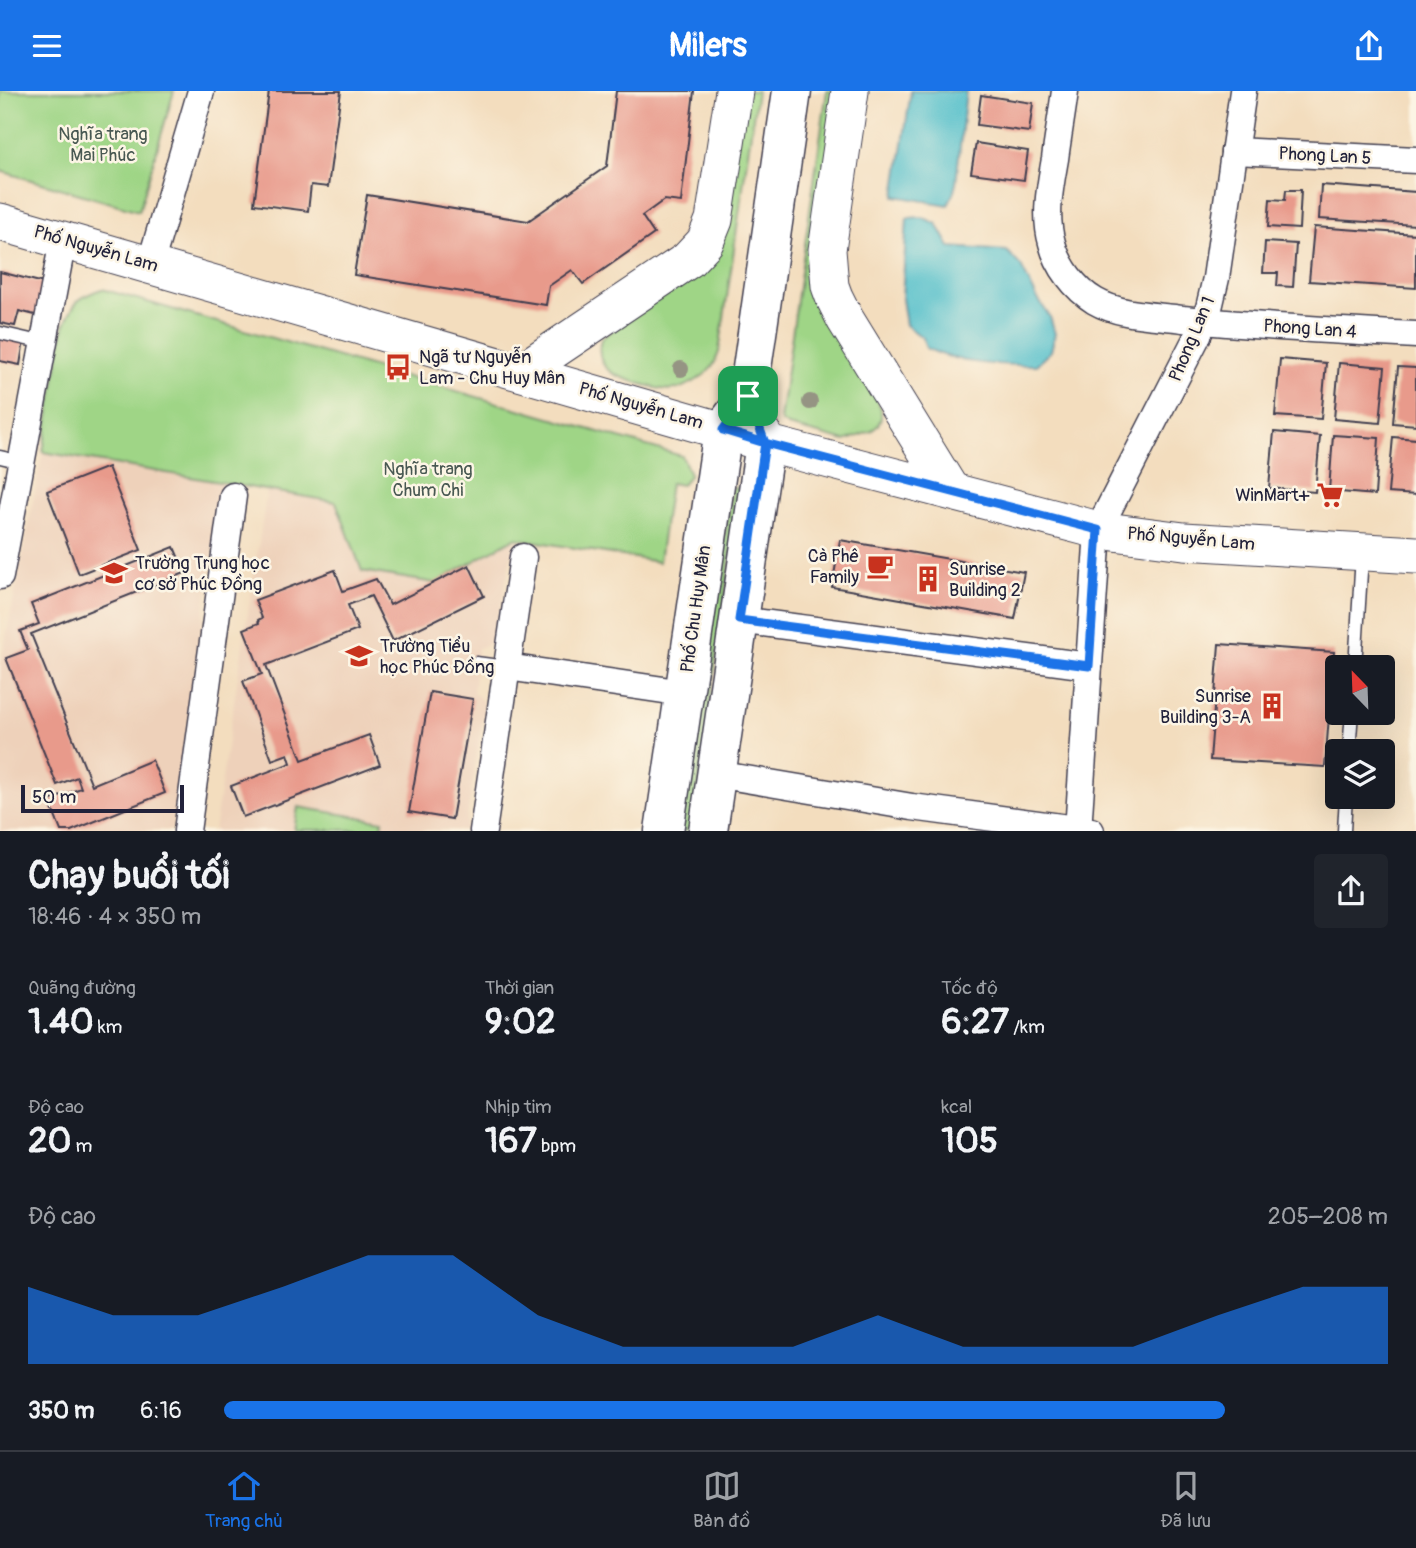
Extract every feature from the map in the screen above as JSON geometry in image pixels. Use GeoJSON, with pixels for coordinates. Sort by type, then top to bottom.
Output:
{"type":"FeatureCollection","features":[{"type":"Feature","properties":{"kind":"main road","name":"Phố Chu Huy Mân"},"geometry":{"type":"LineString","coordinates":[[708,831],[765,443],[748,396],[792,91]]}},
{"type":"Feature","properties":{"kind":"main road","name":"Phố Chu Huy Mân"},"geometry":{"type":"LineString","coordinates":[[664,831],[723,430],[748,396]]}},
{"type":"Feature","properties":{"kind":"street"},"geometry":{"type":"LineString","coordinates":[[150,265],[201,91]]}},
{"type":"Feature","properties":{"kind":"street"},"geometry":{"type":"LineString","coordinates":[[520,372],[688,260],[705,242],[719,199],[734,91]]}},
{"type":"Feature","properties":{"kind":"street"},"geometry":{"type":"LineString","coordinates":[[850,91],[827,250],[830,286],[845,319],[951,491]]}},
{"type":"Feature","properties":{"kind":"street","name":"Phong Lan 4"},"geometry":{"type":"LineString","coordinates":[[1065,91],[1048,199],[1048,223],[1060,266],[1076,285],[1095,301],[1122,312],[1204,321],[1416,335]]}},
{"type":"Feature","properties":{"kind":"street","name":"Phong Lan 1"},"geometry":{"type":"LineString","coordinates":[[1098,530],[1209,308],[1216,278],[1243,91]]}},
{"type":"Feature","properties":{"kind":"street","name":"Phong Lan 5"},"geometry":{"type":"LineString","coordinates":[[1234,151],[1416,160]]}},
{"type":"Feature","properties":{"kind":"street","name":"Phố Nguyễn Lam"},"geometry":{"type":"LineString","coordinates":[[0,222],[765,443],[1098,530],[1184,541],[1416,555]]}},
{"type":"Feature","properties":{"kind":"street"},"geometry":{"type":"LineString","coordinates":[[0,576],[11,459],[44,344],[64,240]]}},
{"type":"Feature","properties":{"kind":"street"},"geometry":{"type":"LineString","coordinates":[[187,831],[203,664],[233,496]]}},
{"type":"Feature","properties":{"kind":"street"},"geometry":{"type":"LineString","coordinates":[[716,774],[911,819],[1082,830],[1098,530]]}},
{"type":"Feature","properties":{"kind":"street"},"geometry":{"type":"LineString","coordinates":[[483,831],[523,557]]}},
{"type":"Feature","properties":{"kind":"street"},"geometry":{"type":"LineString","coordinates":[[739,620],[1089,666]]}},
{"type":"Feature","properties":{"kind":"street"},"geometry":{"type":"LineString","coordinates":[[507,667],[684,693]]}},
{"type":"Feature","properties":{"kind":"lane"},"geometry":{"type":"LineString","coordinates":[[0,333],[44,344]]}},
{"type":"Feature","properties":{"kind":"lane"},"geometry":{"type":"LineString","coordinates":[[1356,655],[1362,552]]}},
{"type":"Feature","properties":{"kind":"lane"},"geometry":{"type":"LineString","coordinates":[[476,663],[507,667]]}},
{"type":"Feature","properties":{"kind":"lane"},"geometry":{"type":"LineString","coordinates":[[1344,831],[1345,809]]}},
{"type":"Feature","properties":{"kind":"shaded area","name":"Trường Trung học cơ sở Phúc Đồng"},"geometry":{"type":"Polygon","coordinates":[[[43,452],[223,483],[172,830],[0,831],[0,668],[43,452]]]}},
{"type":"Feature","properties":{"kind":"shaded area","name":"Trường Tiểu học Phúc Đồng"},"geometry":{"type":"Polygon","coordinates":[[[267,491],[336,502],[362,571],[435,583],[515,538],[493,642],[478,648],[473,692],[485,704],[465,830],[214,831],[267,491]]]}},
{"type":"Feature","properties":{"kind":"green space","name":"Nghĩa trang Mai Phúc"},"geometry":{"type":"Polygon","coordinates":[[[0,91],[174,91],[139,211],[0,171],[0,91]]]}},
{"type":"Feature","properties":{"kind":"green space"},"geometry":{"type":"Polygon","coordinates":[[[743,91],[757,91],[716,360],[701,377],[675,389],[656,388],[616,375],[601,359],[601,339],[683,280],[743,91]]]}},
{"type":"Feature","properties":{"kind":"green space"},"geometry":{"type":"Polygon","coordinates":[[[827,91],[841,91],[816,266],[881,409],[881,418],[872,431],[845,441],[788,426],[780,419],[827,91]]]}},
{"type":"Feature","properties":{"kind":"green space","name":"Nghĩa trang Chum Chi"},"geometry":{"type":"Polygon","coordinates":[[[102,289],[682,456],[690,474],[682,485],[670,483],[659,562],[515,538],[435,583],[362,571],[336,502],[43,452],[64,326],[77,302],[102,289]]]}},
{"type":"Feature","properties":{"kind":"green space"},"geometry":{"type":"Polygon","coordinates":[[[732,488],[740,489],[692,830],[680,831],[732,488]]]}},
{"type":"Feature","properties":{"kind":"green space"},"geometry":{"type":"Polygon","coordinates":[[[298,807],[383,821],[381,830],[294,830],[298,807]]]}},
{"type":"Feature","properties":{"kind":"water"},"geometry":{"type":"Polygon","coordinates":[[[911,91],[966,91],[956,183],[948,205],[895,196],[911,91]]]}},
{"type":"Feature","properties":{"kind":"water"},"geometry":{"type":"Polygon","coordinates":[[[922,217],[937,224],[950,247],[1007,251],[1021,266],[1050,317],[1055,334],[1051,351],[1036,365],[966,361],[939,354],[926,348],[923,338],[906,325],[902,299],[907,218],[922,217]]]}},
{"type":"Feature","properties":{"kind":"building"},"geometry":{"type":"Polygon","coordinates":[[[269,91],[341,91],[328,187],[311,185],[308,211],[254,204],[269,91]]]}},
{"type":"Feature","properties":{"kind":"building"},"geometry":{"type":"Polygon","coordinates":[[[616,91],[694,91],[681,202],[664,200],[642,216],[654,234],[583,284],[572,270],[549,286],[546,305],[354,275],[367,195],[528,221],[607,166],[616,91]]]}},
{"type":"Feature","properties":{"kind":"building"},"geometry":{"type":"Polygon","coordinates":[[[981,95],[1033,103],[1029,132],[977,125],[981,95]]]}},
{"type":"Feature","properties":{"kind":"building"},"geometry":{"type":"Polygon","coordinates":[[[976,143],[1028,151],[1024,180],[971,173],[976,143]]]}},
{"type":"Feature","properties":{"kind":"building"},"geometry":{"type":"Polygon","coordinates":[[[1321,185],[1416,192],[1416,225],[1319,219],[1321,185]]]}},
{"type":"Feature","properties":{"kind":"building"},"geometry":{"type":"Polygon","coordinates":[[[1286,190],[1301,190],[1299,229],[1268,227],[1270,199],[1285,200],[1286,190]]]}},
{"type":"Feature","properties":{"kind":"building"},"geometry":{"type":"Polygon","coordinates":[[[1314,227],[1416,234],[1416,288],[1309,281],[1314,227]]]}},
{"type":"Feature","properties":{"kind":"building"},"geometry":{"type":"Polygon","coordinates":[[[1265,242],[1296,244],[1293,287],[1277,286],[1278,273],[1263,273],[1265,242]]]}},
{"type":"Feature","properties":{"kind":"building"},"geometry":{"type":"Polygon","coordinates":[[[0,272],[48,284],[39,316],[19,311],[15,326],[0,323],[0,272]]]}},
{"type":"Feature","properties":{"kind":"building"},"geometry":{"type":"Polygon","coordinates":[[[0,336],[24,340],[20,365],[0,361],[0,336]]]}},
{"type":"Feature","properties":{"kind":"building"},"geometry":{"type":"Polygon","coordinates":[[[1280,359],[1326,363],[1321,419],[1275,416],[1280,359]]]}},
{"type":"Feature","properties":{"kind":"building"},"geometry":{"type":"Polygon","coordinates":[[[1339,363],[1385,367],[1380,423],[1334,419],[1339,363]]]}},
{"type":"Feature","properties":{"kind":"building"},"geometry":{"type":"Polygon","coordinates":[[[1398,367],[1416,368],[1416,425],[1393,423],[1398,367]]]}},
{"type":"Feature","properties":{"kind":"building"},"geometry":{"type":"Polygon","coordinates":[[[1274,432],[1320,436],[1315,492],[1269,488],[1274,432]]]}},
{"type":"Feature","properties":{"kind":"building"},"geometry":{"type":"Polygon","coordinates":[[[1333,435],[1379,438],[1375,495],[1329,491],[1333,435]]]}},
{"type":"Feature","properties":{"kind":"building"},"geometry":{"type":"Polygon","coordinates":[[[1393,437],[1416,439],[1416,495],[1388,493],[1393,437]]]}},
{"type":"Feature","properties":{"kind":"building"},"geometry":{"type":"Polygon","coordinates":[[[108,467],[141,550],[79,574],[47,491],[108,467]]]}},
{"type":"Feature","properties":{"kind":"building","name":"Sunrise Building 2"},"geometry":{"type":"Polygon","coordinates":[[[840,540],[1024,572],[1015,619],[832,587],[840,540]]]}},
{"type":"Feature","properties":{"kind":"building"},"geometry":{"type":"Polygon","coordinates":[[[174,547],[185,573],[31,634],[92,785],[152,760],[165,793],[71,831],[61,831],[49,801],[81,788],[77,777],[57,785],[6,658],[28,650],[20,631],[39,624],[31,604],[174,547]]]}},
{"type":"Feature","properties":{"kind":"building"},"geometry":{"type":"Polygon","coordinates":[[[469,565],[484,596],[393,641],[371,596],[348,605],[358,630],[266,665],[302,760],[369,735],[380,765],[243,817],[231,786],[291,763],[288,754],[272,760],[243,681],[262,674],[244,629],[259,623],[258,620],[262,618],[255,600],[335,570],[343,591],[376,579],[390,605],[469,565]]]}},
{"type":"Feature","properties":{"kind":"building","name":"Sunrise Building 3-A"},"geometry":{"type":"Polygon","coordinates":[[[1219,644],[1334,652],[1334,655],[1325,655],[1325,725],[1328,725],[1327,739],[1325,739],[1325,767],[1210,760],[1219,644]]]}},
{"type":"Feature","properties":{"kind":"building"},"geometry":{"type":"Polygon","coordinates":[[[430,692],[473,699],[452,819],[409,812],[430,692]]]}},
{"type":"Feature","properties":{"kind":"place","name":"Ngã tư Nguyễn Lam - Chu Huy Mân"},"geometry":{"type":"Point","coordinates":[398,367]}},
{"type":"Feature","properties":{"kind":"place","name":"WinMart+"},"geometry":{"type":"Point","coordinates":[1330,495]}},
{"type":"Feature","properties":{"kind":"place","name":"Cà Phê Family"},"geometry":{"type":"Point","coordinates":[880,566]}},
{"type":"Feature","properties":{"kind":"place","name":"Trường Trung học cơ sở Phúc Đồng"},"geometry":{"type":"Point","coordinates":[114,573]}},
{"type":"Feature","properties":{"kind":"place","name":"Sunrise Building 2"},"geometry":{"type":"Point","coordinates":[928,579]}},
{"type":"Feature","properties":{"kind":"place","name":"Trường Tiểu học Phúc Đồng"},"geometry":{"type":"Point","coordinates":[359,656]}},
{"type":"Feature","properties":{"kind":"place","name":"Sunrise Building 3-A"},"geometry":{"type":"Point","coordinates":[1272,706]}},
{"type":"Feature","properties":{"kind":"route"},"geometry":{"type":"LineString","coordinates":[[748,396],[723,430],[765,443],[1098,530],[1089,666],[739,620],[765,443],[748,396]]}}]}
